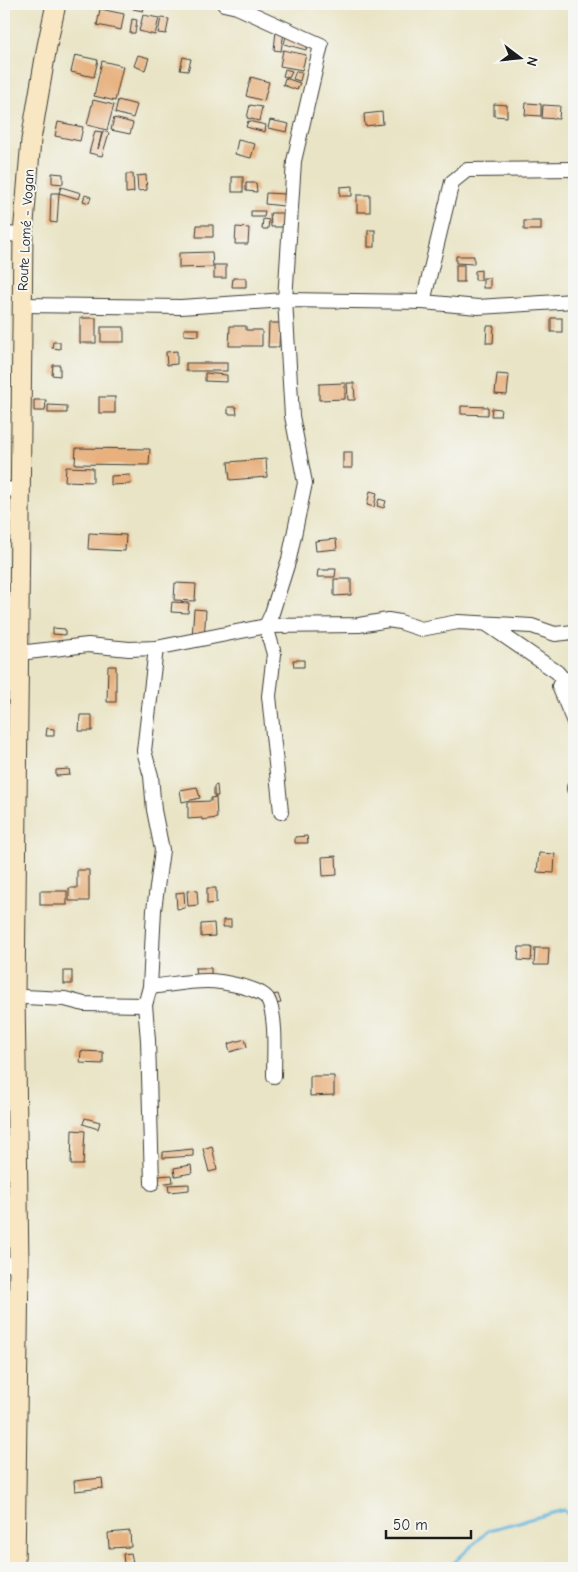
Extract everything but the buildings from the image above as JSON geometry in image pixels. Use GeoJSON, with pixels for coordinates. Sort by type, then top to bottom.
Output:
{"type":"FeatureCollection","features":[{"type":"Feature","properties":{"kind":"main road","name":"Route Lomé - Vogan"},"geometry":{"type":"LineString","coordinates":[[15,1568],[9,1518],[11,733],[19,653],[11,604],[13,489],[22,305],[23,235],[32,140],[46,46],[56,4]]}},
{"type":"Feature","properties":{"kind":"street"},"geometry":{"type":"LineString","coordinates":[[224,4],[237,7],[321,45],[294,161],[285,300],[292,416],[305,483],[289,559],[266,626],[274,654],[269,696],[281,812]]}},
{"type":"Feature","properties":{"kind":"street"},"geometry":{"type":"LineString","coordinates":[[423,302],[452,182],[467,170],[574,169]]}},
{"type":"Feature","properties":{"kind":"street"},"geometry":{"type":"LineString","coordinates":[[4,234],[23,235]]}},
{"type":"Feature","properties":{"kind":"street"},"geometry":{"type":"LineString","coordinates":[[22,305],[181,307],[285,300],[423,302],[478,307],[574,301]]}},
{"type":"Feature","properties":{"kind":"street"},"geometry":{"type":"LineString","coordinates":[[19,653],[88,645],[129,649],[156,648],[266,626],[359,625],[388,620],[421,629],[458,622],[532,626],[555,634],[574,632]]}},
{"type":"Feature","properties":{"kind":"street"},"geometry":{"type":"LineString","coordinates":[[488,625],[568,679],[574,695]]}},
{"type":"Feature","properties":{"kind":"street"},"geometry":{"type":"LineString","coordinates":[[152,1183],[148,1040],[145,1005],[150,988],[154,910],[162,850],[154,810],[151,776],[144,751],[156,648]]}},
{"type":"Feature","properties":{"kind":"street"},"geometry":{"type":"LineString","coordinates":[[568,679],[558,686],[574,722]]}},
{"type":"Feature","properties":{"kind":"street"},"geometry":{"type":"LineString","coordinates":[[150,988],[209,981],[251,988],[261,993],[268,998],[273,1020],[274,1076]]}},
{"type":"Feature","properties":{"kind":"street"},"geometry":{"type":"LineString","coordinates":[[9,996],[65,999],[84,1004],[145,1005]]}},
{"type":"Feature","properties":{"kind":"waterway"},"geometry":{"type":"LineString","coordinates":[[448,1568],[489,1530],[564,1510],[574,1521]]}}]}
